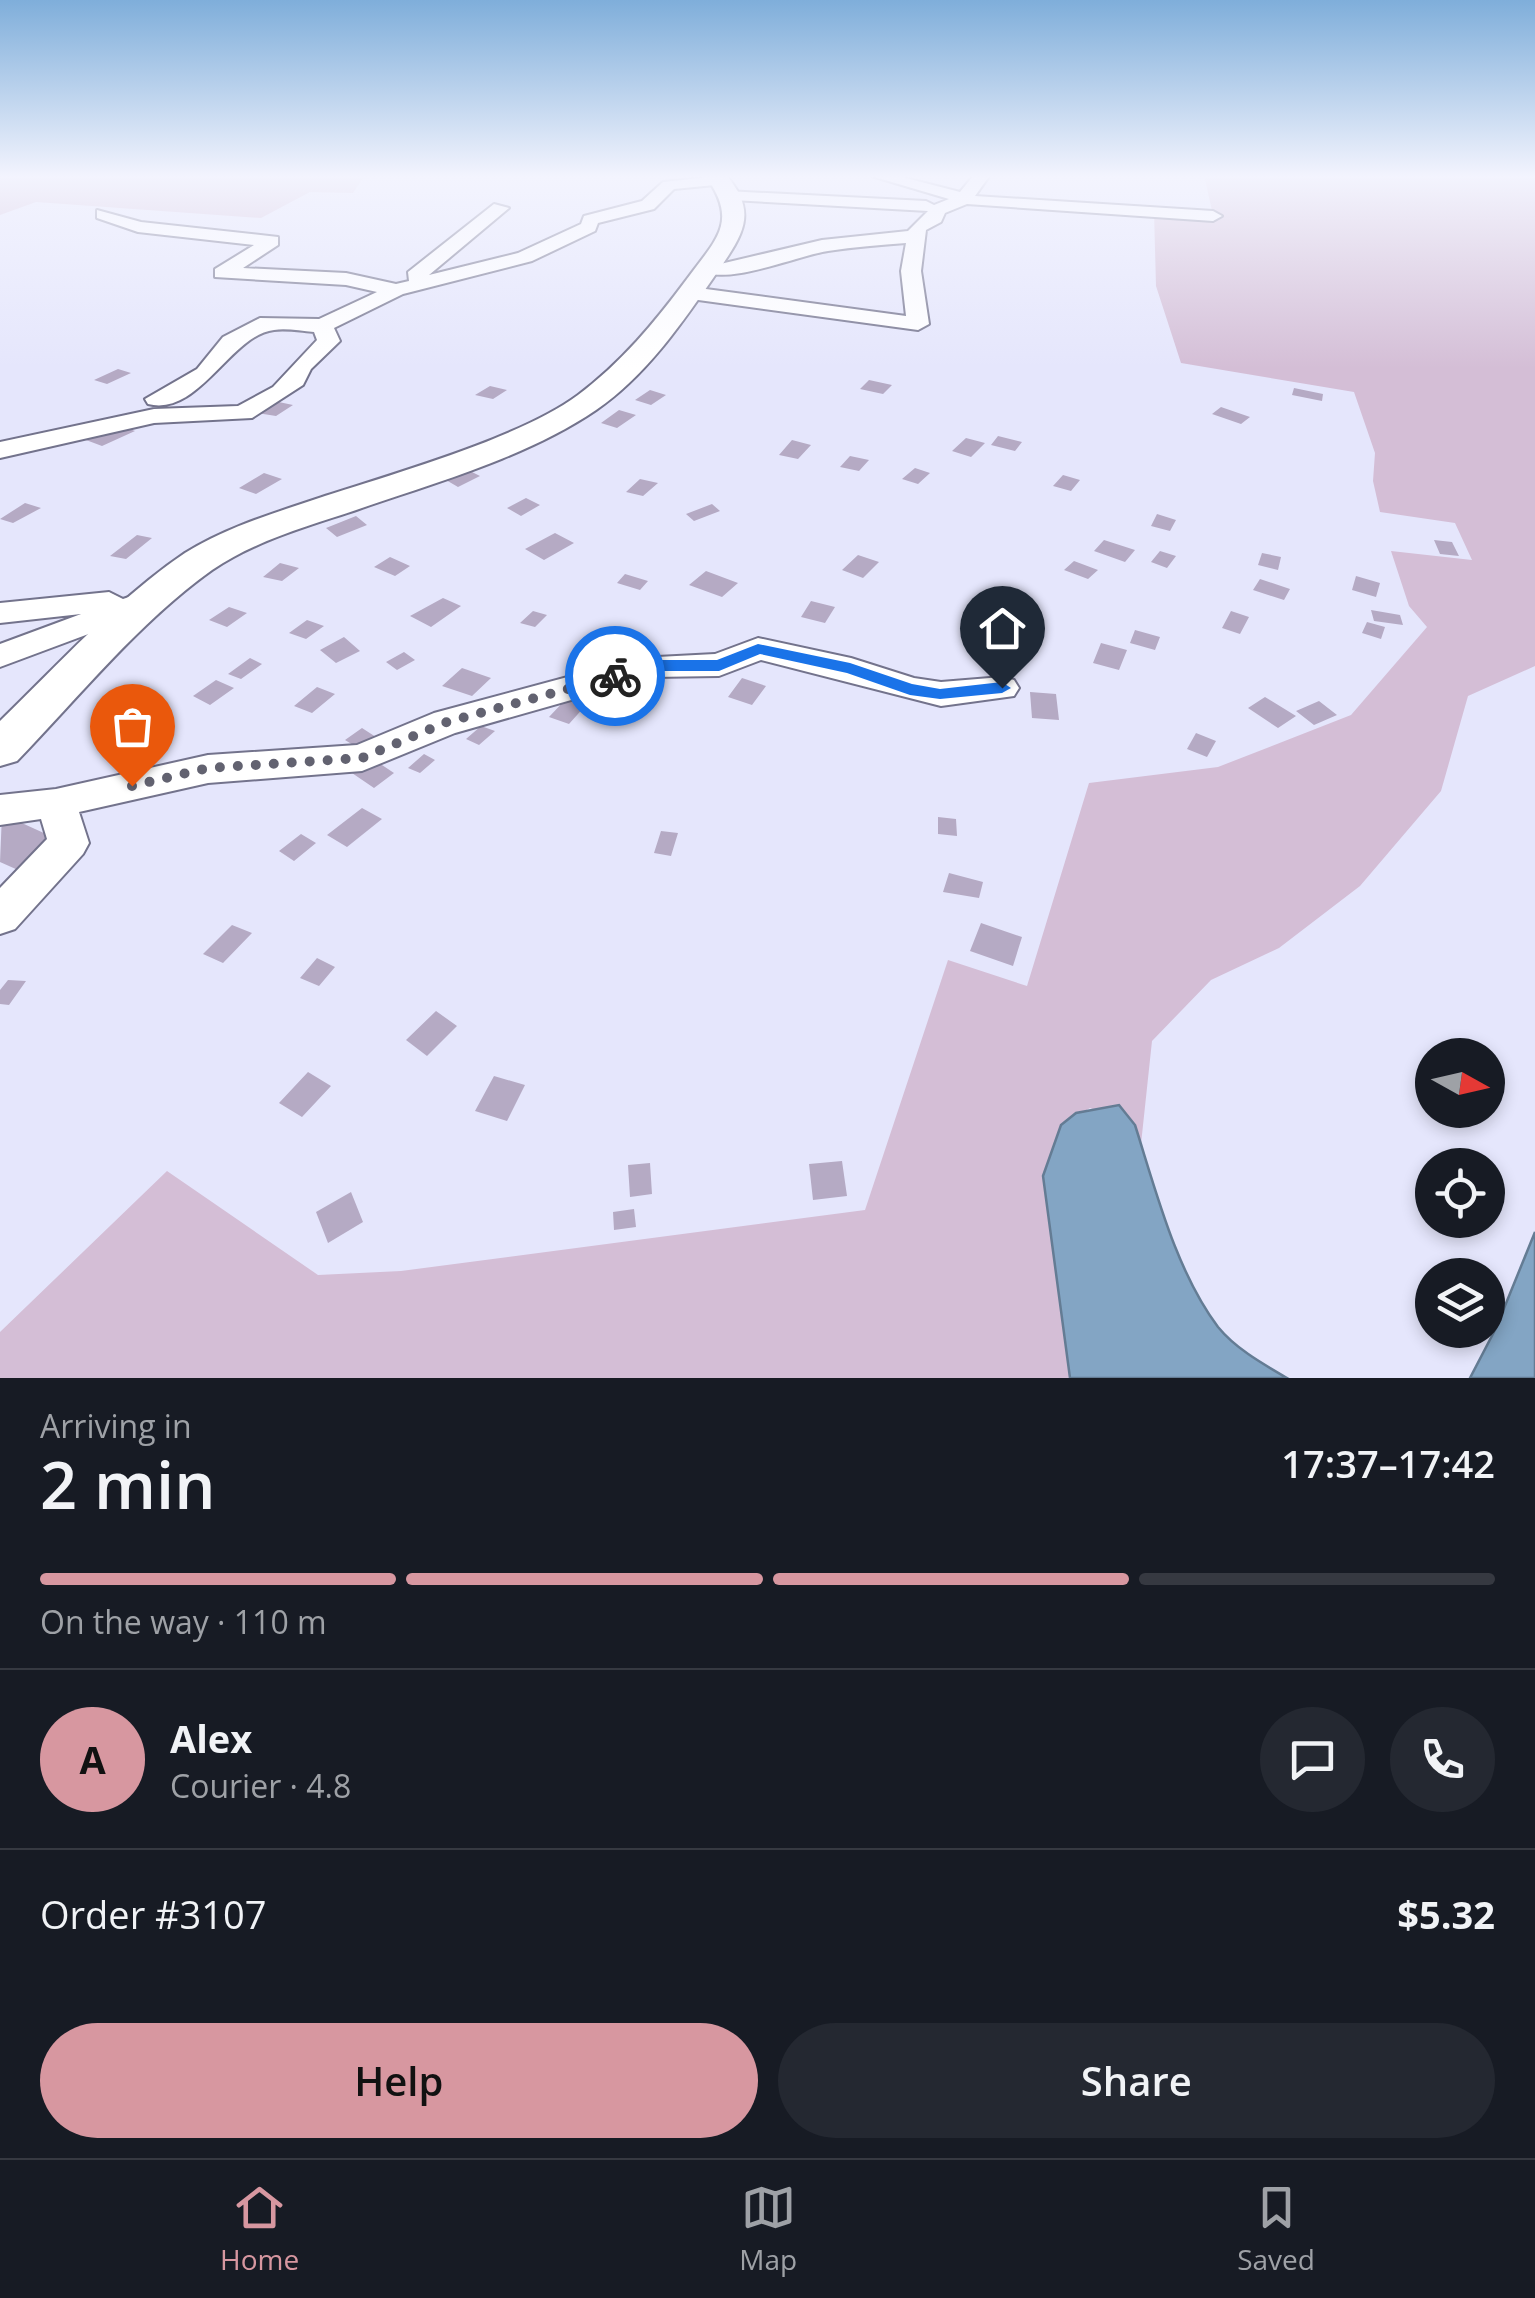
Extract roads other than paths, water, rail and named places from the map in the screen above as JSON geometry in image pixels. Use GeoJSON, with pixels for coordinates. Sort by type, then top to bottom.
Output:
{"type":"FeatureCollection","features":[{"type":"Feature","properties":{"kind":"main road"},"geometry":{"type":"LineString","coordinates":[[0,749],[150,600],[200,561],[250,534],[424,475],[546,426],[588,402],[632,366],[701,281],[727,239]]}},
{"type":"Feature","properties":{"kind":"street"},"geometry":{"type":"LineString","coordinates":[[256,239],[272,241],[222,273],[346,279],[396,290]]}},
{"type":"Feature","properties":{"kind":"street"},"geometry":{"type":"LineString","coordinates":[[428,281],[415,276],[461,239]]}},
{"type":"Feature","properties":{"kind":"street"},"geometry":{"type":"LineString","coordinates":[[157,399],[205,374],[231,342],[268,322],[322,326],[396,290],[526,257],[557,239]]}},
{"type":"Feature","properties":{"kind":"street"},"geometry":{"type":"LineString","coordinates":[[701,281],[836,244],[883,239]]}},
{"type":"Feature","properties":{"kind":"street"},"geometry":{"type":"LineString","coordinates":[[701,281],[918,324],[911,271],[916,239]]}},
{"type":"Feature","properties":{"kind":"street"},"geometry":{"type":"LineString","coordinates":[[0,450],[154,416],[243,413],[280,392],[294,380],[300,366],[329,342],[322,326]]}},
{"type":"Feature","properties":{"kind":"street"},"geometry":{"type":"LineString","coordinates":[[0,613],[150,600]]}},
{"type":"Feature","properties":{"kind":"street"},"geometry":{"type":"LineString","coordinates":[[0,656],[150,600]]}},
{"type":"Feature","properties":{"kind":"street"},"geometry":{"type":"LineString","coordinates":[[0,810],[56,803],[208,768],[362,758],[447,722],[494,713],[650,666],[719,666],[758,649],[850,668],[910,690],[940,694],[1002,688]]}},
{"type":"Feature","properties":{"kind":"street"},"geometry":{"type":"LineString","coordinates":[[0,916],[69,843],[56,803]]}},
{"type":"Feature","properties":{"kind":"water"},"geometry":{"type":"Polygon","coordinates":[[[1119,1105],[1135,1125],[1169,1230],[1203,1305],[1233,1342],[1287,1378],[1070,1378],[1043,1176],[1061,1125],[1076,1113],[1119,1105]]]}},
{"type":"Feature","properties":{"kind":"water"},"geometry":{"type":"Polygon","coordinates":[[[1535,1232],[1535,1378],[1470,1378],[1486,1348],[1505,1348],[1505,1306],[1535,1232]]]}}]}
